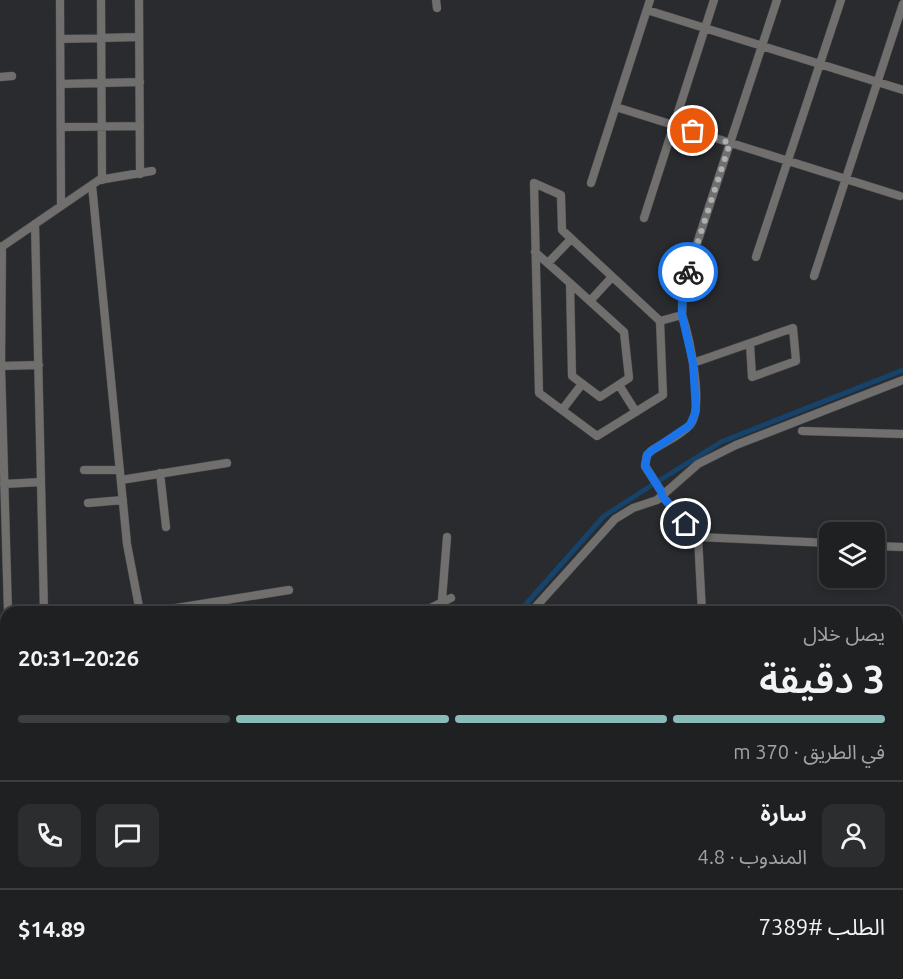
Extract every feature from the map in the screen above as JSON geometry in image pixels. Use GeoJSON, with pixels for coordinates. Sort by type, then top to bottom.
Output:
{"type":"FeatureCollection","features":[{"type":"Feature","properties":{"kind":"street"},"geometry":{"type":"LineString","coordinates":[[60,0],[61,206]]}},
{"type":"Feature","properties":{"kind":"street"},"geometry":{"type":"LineString","coordinates":[[101,0],[102,180]]}},
{"type":"Feature","properties":{"kind":"street"},"geometry":{"type":"LineString","coordinates":[[139,0],[140,174]]}},
{"type":"Feature","properties":{"kind":"street"},"geometry":{"type":"LineString","coordinates":[[591,183],[650,0]]}},
{"type":"Feature","properties":{"kind":"street"},"geometry":{"type":"LineString","coordinates":[[644,218],[714,0]]}},
{"type":"Feature","properties":{"kind":"street"},"geometry":{"type":"LineString","coordinates":[[702,606],[698,537],[661,494],[645,466],[651,451],[684,430],[694,418],[696,403],[693,363],[682,315],[683,286],[777,0]]}},
{"type":"Feature","properties":{"kind":"street"},"geometry":{"type":"LineString","coordinates":[[756,257],[841,0]]}},
{"type":"Feature","properties":{"kind":"street"},"geometry":{"type":"LineString","coordinates":[[814,276],[903,4]]}},
{"type":"Feature","properties":{"kind":"street"},"geometry":{"type":"LineString","coordinates":[[647,10],[903,90]]}},
{"type":"Feature","properties":{"kind":"street"},"geometry":{"type":"LineString","coordinates":[[60,39],[139,37]]}},
{"type":"Feature","properties":{"kind":"street"},"geometry":{"type":"LineString","coordinates":[[0,77],[12,76]]}},
{"type":"Feature","properties":{"kind":"street"},"geometry":{"type":"LineString","coordinates":[[61,84],[140,82]]}},
{"type":"Feature","properties":{"kind":"street"},"geometry":{"type":"LineString","coordinates":[[616,107],[900,196]]}},
{"type":"Feature","properties":{"kind":"street"},"geometry":{"type":"LineString","coordinates":[[61,126],[140,126]]}},
{"type":"Feature","properties":{"kind":"street"},"geometry":{"type":"LineString","coordinates":[[8,606],[1,366],[1,247],[102,180],[153,171]]}},
{"type":"Feature","properties":{"kind":"street"},"geometry":{"type":"LineString","coordinates":[[534,183],[561,195],[562,230],[571,239],[660,321],[663,395],[597,436],[538,393],[534,183]]}},
{"type":"Feature","properties":{"kind":"street"},"geometry":{"type":"LineString","coordinates":[[92,185],[123,501],[139,606]]}},
{"type":"Feature","properties":{"kind":"street"},"geometry":{"type":"LineString","coordinates":[[35,224],[44,606]]}},
{"type":"Feature","properties":{"kind":"street"},"geometry":{"type":"LineString","coordinates":[[548,263],[571,239]]}},
{"type":"Feature","properties":{"kind":"street"},"geometry":{"type":"LineString","coordinates":[[535,252],[548,263],[624,332],[629,378],[600,398],[572,376],[570,283]]}},
{"type":"Feature","properties":{"kind":"street"},"geometry":{"type":"LineString","coordinates":[[590,301],[612,277]]}},
{"type":"Feature","properties":{"kind":"street"},"geometry":{"type":"LineString","coordinates":[[660,321],[682,315]]}},
{"type":"Feature","properties":{"kind":"street"},"geometry":{"type":"LineString","coordinates":[[693,363],[793,328],[796,361],[752,377],[750,344]]}},
{"type":"Feature","properties":{"kind":"street"},"geometry":{"type":"LineString","coordinates":[[1,366],[39,365]]}},
{"type":"Feature","properties":{"kind":"street"},"geometry":{"type":"LineString","coordinates":[[536,606],[615,519],[633,508],[657,500],[689,471],[723,450],[903,380]]}},
{"type":"Feature","properties":{"kind":"street"},"geometry":{"type":"LineString","coordinates":[[561,410],[582,384]]}},
{"type":"Feature","properties":{"kind":"street"},"geometry":{"type":"LineString","coordinates":[[619,385],[636,412]]}},
{"type":"Feature","properties":{"kind":"street"},"geometry":{"type":"LineString","coordinates":[[802,431],[903,434]]}},
{"type":"Feature","properties":{"kind":"street"},"geometry":{"type":"LineString","coordinates":[[121,480],[227,463]]}},
{"type":"Feature","properties":{"kind":"street"},"geometry":{"type":"LineString","coordinates":[[84,470],[120,470]]}},
{"type":"Feature","properties":{"kind":"street"},"geometry":{"type":"LineString","coordinates":[[160,473],[166,527]]}},
{"type":"Feature","properties":{"kind":"street"},"geometry":{"type":"LineString","coordinates":[[4,484],[41,482]]}},
{"type":"Feature","properties":{"kind":"street"},"geometry":{"type":"LineString","coordinates":[[88,503],[123,501]]}},
{"type":"Feature","properties":{"kind":"street"},"geometry":{"type":"LineString","coordinates":[[441,603],[447,537]]}},
{"type":"Feature","properties":{"kind":"street"},"geometry":{"type":"LineString","coordinates":[[698,537],[819,542]]}},
{"type":"Feature","properties":{"kind":"street"},"geometry":{"type":"LineString","coordinates":[[885,546],[903,547]]}},
{"type":"Feature","properties":{"kind":"street"},"geometry":{"type":"LineString","coordinates":[[188,606],[289,590]]}},
{"type":"Feature","properties":{"kind":"street"},"geometry":{"type":"LineString","coordinates":[[435,606],[451,598]]}},
{"type":"Feature","properties":{"kind":"waterway"},"geometry":{"type":"LineString","coordinates":[[524,606],[604,516],[721,442],[903,370]]}},
{"type":"Feature","properties":{"kind":"way so far"},"geometry":{"type":"LineString","coordinates":[[688,272],[730,143],[693,131]]}},
{"type":"Feature","properties":{"kind":"route"},"geometry":{"type":"LineString","coordinates":[[686,524],[662,496],[645,466],[647,455],[690,425],[696,411],[693,363],[682,315],[683,286],[688,272]]}}]}
